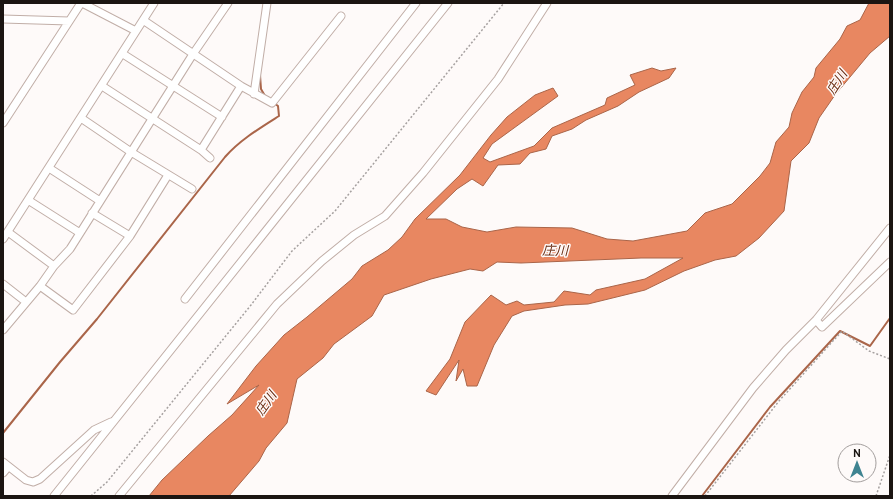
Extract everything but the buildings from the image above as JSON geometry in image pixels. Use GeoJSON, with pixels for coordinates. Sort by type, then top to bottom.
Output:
{"type":"FeatureCollection","features":[{"type":"Feature","properties":{"kind":"street"},"geometry":{"type":"LineString","coordinates":[[3,123],[82,3],[136,31]]}},
{"type":"Feature","properties":{"kind":"street"},"geometry":{"type":"LineString","coordinates":[[3,239],[123,54],[154,3]]}},
{"type":"Feature","properties":{"kind":"street"},"geometry":{"type":"LineString","coordinates":[[3,330],[70,248],[228,3]]}},
{"type":"Feature","properties":{"kind":"street"},"geometry":{"type":"LineString","coordinates":[[254,94],[267,3]]}},
{"type":"Feature","properties":{"kind":"street"},"geometry":{"type":"LineString","coordinates":[[184,299],[416,3]]}},
{"type":"Feature","properties":{"kind":"street"},"geometry":{"type":"LineString","coordinates":[[54,496],[448,3]]}},
{"type":"Feature","properties":{"kind":"street"},"geometry":{"type":"LineString","coordinates":[[119,496],[277,304],[322,261],[354,235],[385,216],[424,172],[498,79],[547,3]]}},
{"type":"Feature","properties":{"kind":"street"},"geometry":{"type":"LineString","coordinates":[[143,20],[241,86],[272,104],[341,16]]}},
{"type":"Feature","properties":{"kind":"street"},"geometry":{"type":"LineString","coordinates":[[3,18],[69,21]]}},
{"type":"Feature","properties":{"kind":"street"},"geometry":{"type":"LineString","coordinates":[[123,54],[222,117]]}},
{"type":"Feature","properties":{"kind":"street"},"geometry":{"type":"LineString","coordinates":[[102,86],[201,150],[210,158]]}},
{"type":"Feature","properties":{"kind":"street"},"geometry":{"type":"LineString","coordinates":[[201,150],[241,86]]}},
{"type":"Feature","properties":{"kind":"street"},"geometry":{"type":"LineString","coordinates":[[81,118],[131,152],[192,189]]}},
{"type":"Feature","properties":{"kind":"street"},"geometry":{"type":"LineString","coordinates":[[49,168],[100,200]]}},
{"type":"Feature","properties":{"kind":"street"},"geometry":{"type":"LineString","coordinates":[[40,286],[73,310],[130,236],[168,175]]}},
{"type":"Feature","properties":{"kind":"street"},"geometry":{"type":"LineString","coordinates":[[28,200],[80,232]]}},
{"type":"Feature","properties":{"kind":"street"},"geometry":{"type":"LineString","coordinates":[[92,213],[130,236]]}},
{"type":"Feature","properties":{"kind":"street"},"geometry":{"type":"LineString","coordinates":[[672,496],[753,388],[786,350],[816,320],[890,228]]}},
{"type":"Feature","properties":{"kind":"street"},"geometry":{"type":"LineString","coordinates":[[8,232],[54,266]]}},
{"type":"Feature","properties":{"kind":"street"},"geometry":{"type":"LineString","coordinates":[[816,320],[822,327],[890,262]]}},
{"type":"Feature","properties":{"kind":"street"},"geometry":{"type":"LineString","coordinates":[[3,284],[26,302]]}},
{"type":"Feature","properties":{"kind":"street"},"geometry":{"type":"LineString","coordinates":[[3,473],[6,464],[26,480],[33,482],[40,479],[94,430],[113,421]]}},
{"type":"Feature","properties":{"kind":"path"},"geometry":{"type":"LineString","coordinates":[[91,496],[107,482],[251,306],[292,251],[335,211],[504,3]]}},
{"type":"Feature","properties":{"kind":"path"},"geometry":{"type":"LineString","coordinates":[[704,496],[779,401],[842,331],[869,351],[890,359]]}},
{"type":"Feature","properties":{"kind":"path"},"geometry":{"type":"LineString","coordinates":[[876,496],[890,456]]}},
{"type":"Feature","properties":{"kind":"water","name":"庄川"},"geometry":{"type":"Polygon","coordinates":[[[869,3],[890,3],[890,36],[870,53],[835,95],[819,118],[809,143],[791,161],[784,211],[759,238],[736,256],[715,260],[684,271],[645,290],[588,304],[565,305],[524,311],[512,316],[494,345],[477,386],[467,386],[463,369],[456,381],[459,360],[436,395],[426,391],[450,359],[465,322],[491,295],[506,305],[517,301],[524,305],[554,302],[564,291],[590,295],[596,290],[645,279],[683,258],[641,258],[521,263],[497,262],[483,271],[470,269],[431,279],[384,295],[372,316],[334,344],[323,358],[297,379],[287,423],[266,448],[259,461],[229,496],[149,496],[162,480],[232,415],[259,385],[227,404],[256,366],[284,335],[352,279],[362,266],[388,250],[402,237],[415,219],[460,175],[507,117],[535,95],[553,88],[558,96],[492,144],[483,158],[490,162],[534,146],[552,128],[605,105],[607,98],[635,85],[630,75],[652,68],[661,71],[676,68],[669,78],[639,92],[618,106],[586,120],[572,129],[552,136],[546,149],[530,153],[520,164],[498,165],[483,186],[472,179],[457,189],[426,219],[446,219],[462,227],[487,232],[516,227],[572,228],[607,239],[633,241],[687,231],[705,213],[732,204],[760,176],[770,163],[776,142],[789,127],[792,113],[802,92],[814,77],[816,68],[840,39],[847,26],[860,20],[869,3]]]}},
{"type":"Feature","properties":{"kind":"waterway"},"geometry":{"type":"LineString","coordinates":[[260,75],[261,89],[265,96]]}},
{"type":"Feature","properties":{"kind":"waterway"},"geometry":{"type":"LineString","coordinates":[[3,433],[97,319],[225,157],[244,140],[279,116],[278,106],[274,103]]}},
{"type":"Feature","properties":{"kind":"waterway"},"geometry":{"type":"LineString","coordinates":[[702,496],[770,407],[840,331],[870,346],[890,318]]}}]}
